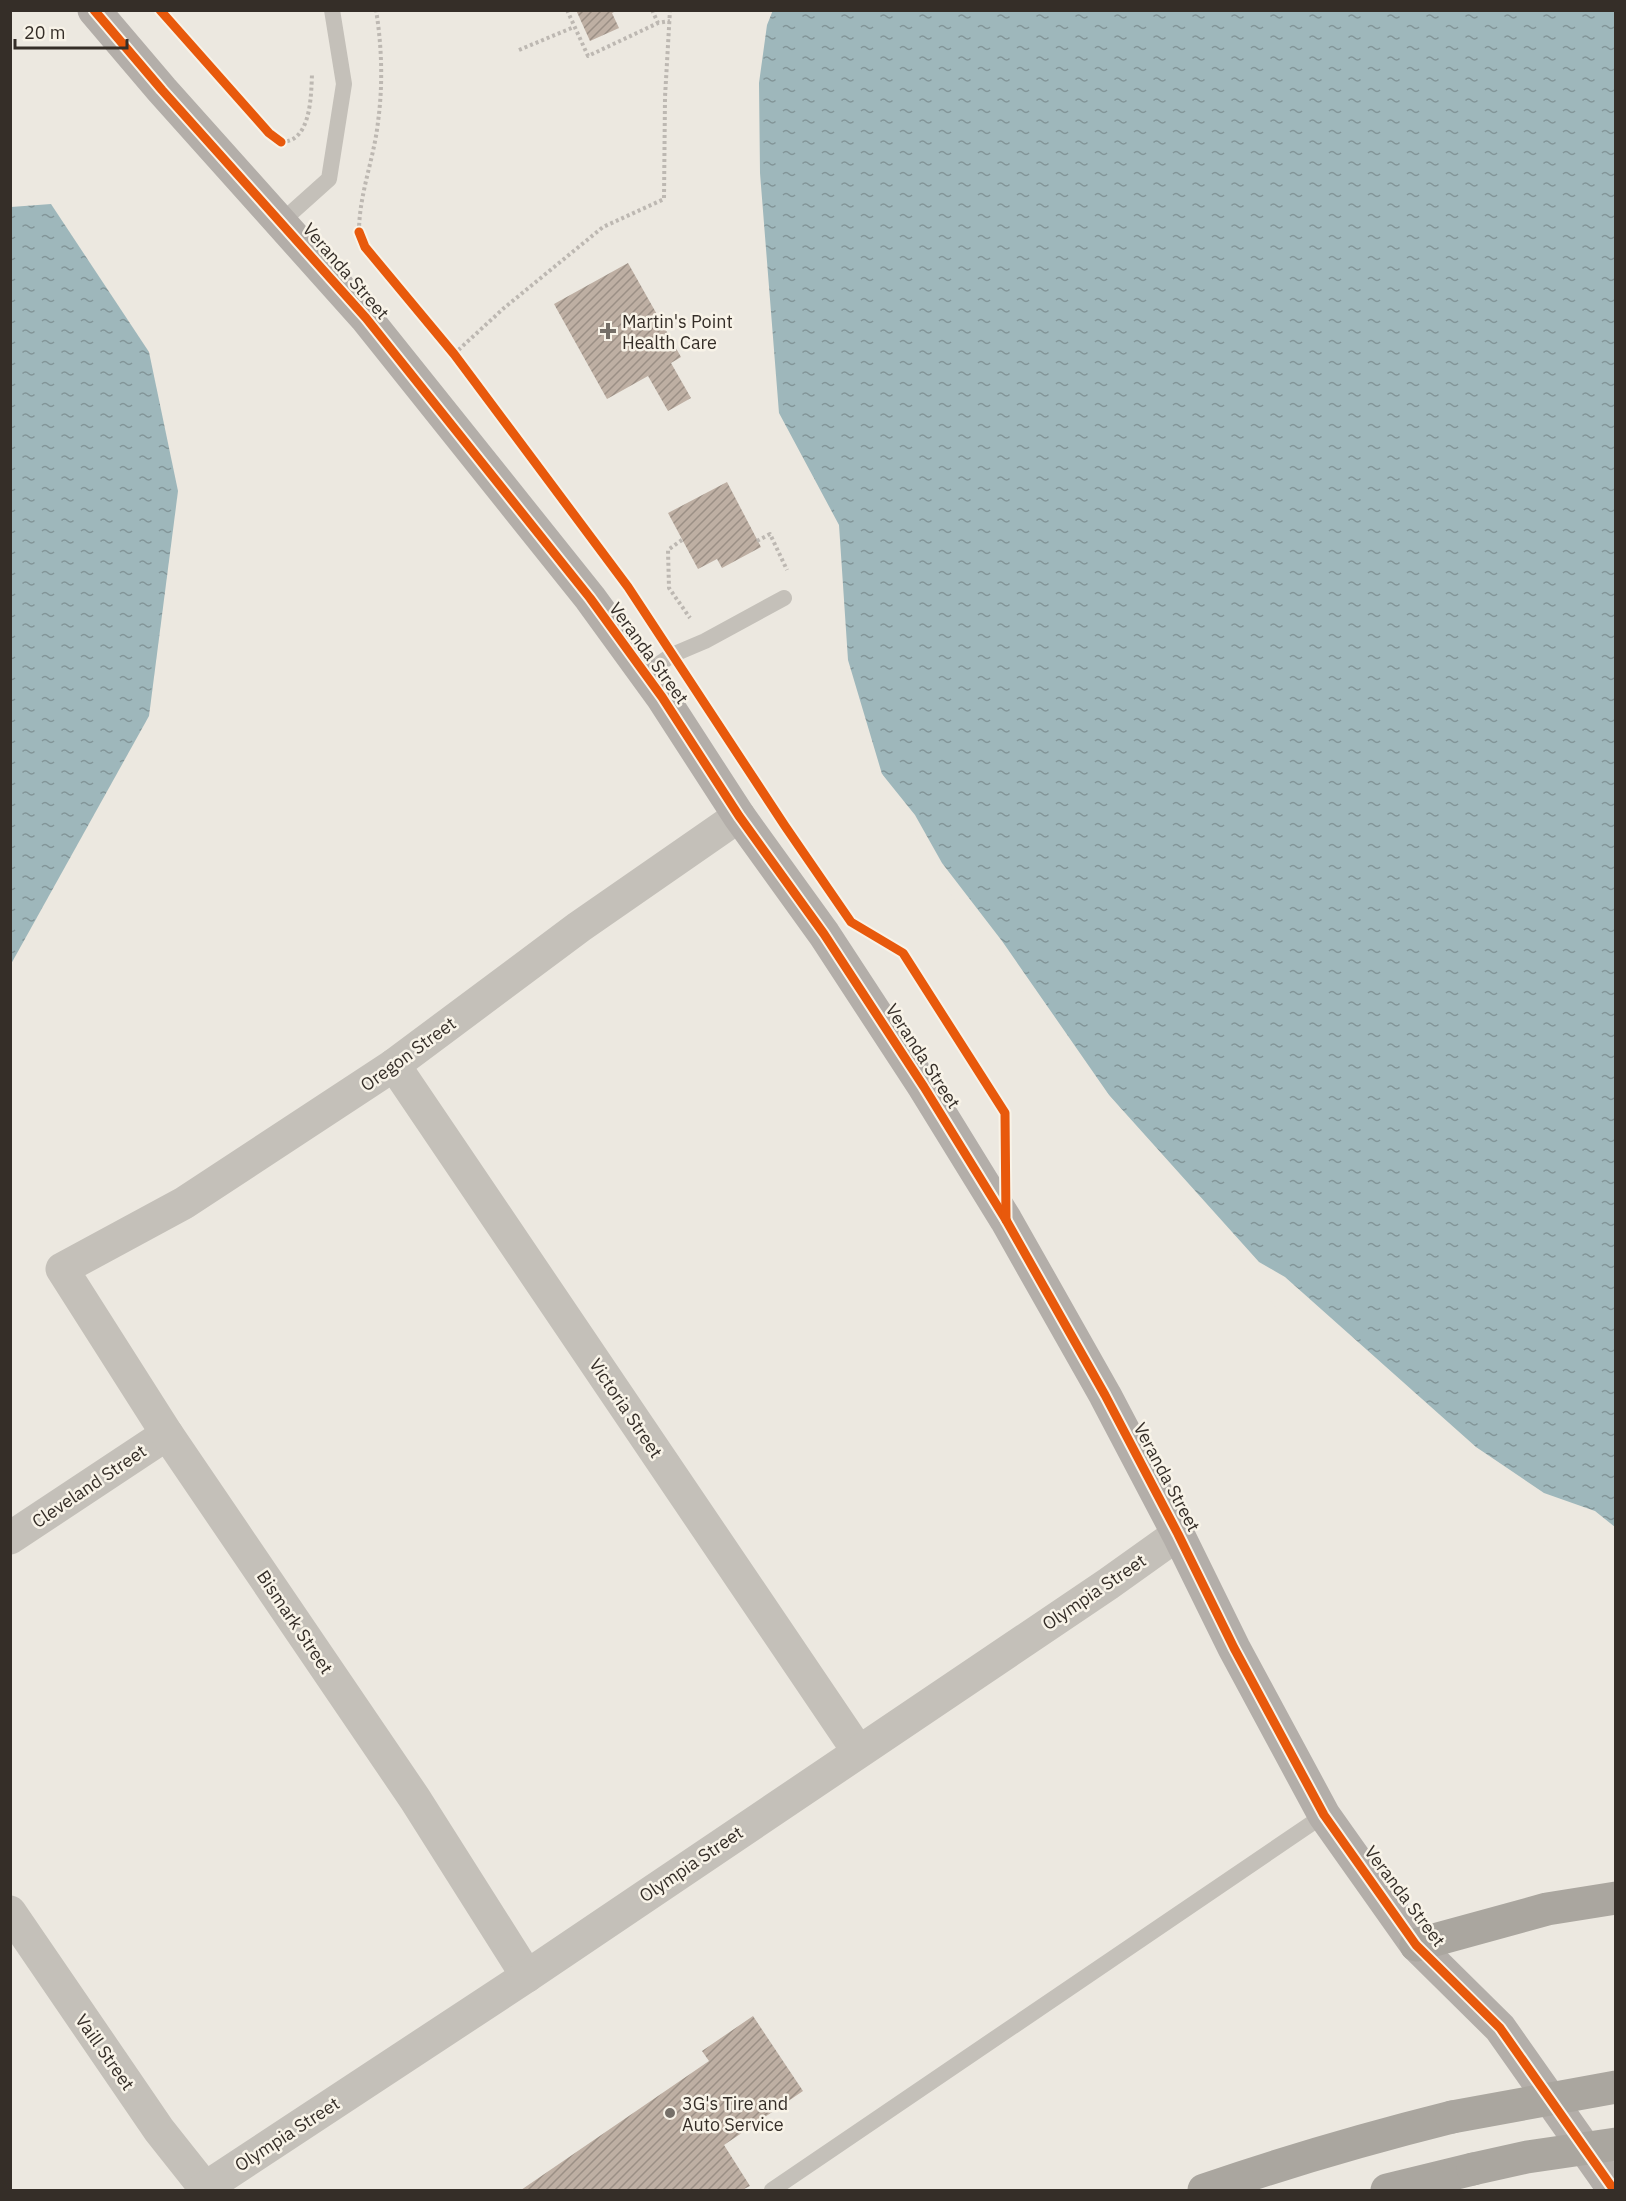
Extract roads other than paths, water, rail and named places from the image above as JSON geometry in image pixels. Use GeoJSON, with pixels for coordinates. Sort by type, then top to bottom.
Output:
{"type":"FeatureCollection","features":[{"type":"Feature","properties":{"kind":"highway"},"geometry":{"type":"LineString","coordinates":[[1416,1945],[1547,1910],[1616,1898]]}},
{"type":"Feature","properties":{"kind":"highway"},"geometry":{"type":"LineString","coordinates":[[1204,2190],[1357,2141],[1452,2117],[1616,2087]]}},
{"type":"Feature","properties":{"kind":"highway"},"geometry":{"type":"LineString","coordinates":[[1387,2190],[1527,2157],[1616,2144]]}},
{"type":"Feature","properties":{"kind":"main road","name":"Veranda Street"},"geometry":{"type":"LineString","coordinates":[[94,10],[388,345],[646,673],[739,816],[825,934],[1000,1210],[1105,1395],[1178,1533],[1234,1648],[1324,1815],[1416,1945],[1500,2028],[1614,2190]]}},
{"type":"Feature","properties":{"kind":"street","name":"Oregon Street"},"geometry":{"type":"LineString","coordinates":[[62,1269],[184,1203],[394,1065],[579,927],[739,816]]}},
{"type":"Feature","properties":{"kind":"street","name":"Victoria Street"},"geometry":{"type":"LineString","coordinates":[[394,1065],[858,1751]]}},
{"type":"Feature","properties":{"kind":"street","name":"Bismark Street"},"geometry":{"type":"LineString","coordinates":[[62,1269],[166,1434],[415,1799],[526,1976]]}},
{"type":"Feature","properties":{"kind":"street","name":"Cleveland Street"},"geometry":{"type":"LineString","coordinates":[[10,1538],[166,1434]]}},
{"type":"Feature","properties":{"kind":"street","name":"Olympia Street"},"geometry":{"type":"LineString","coordinates":[[204,2189],[526,1976],[1108,1584],[1178,1533]]}},
{"type":"Feature","properties":{"kind":"street","name":"Vaill Street"},"geometry":{"type":"LineString","coordinates":[[10,1912],[159,2130],[204,2189]]}},
{"type":"Feature","properties":{"kind":"lane"},"geometry":{"type":"LineString","coordinates":[[281,222],[329,179],[344,84],[332,10]]}},
{"type":"Feature","properties":{"kind":"lane"},"geometry":{"type":"LineString","coordinates":[[646,673],[672,655],[705,641],[784,598]]}},
{"type":"Feature","properties":{"kind":"lane"},"geometry":{"type":"LineString","coordinates":[[772,2190],[1324,1815]]}},
{"type":"Feature","properties":{"kind":"water"},"geometry":{"type":"Polygon","coordinates":[[[773,10],[1615,11],[1615,1594],[1279,1307],[973,926],[882,774],[848,660],[839,525],[779,413],[760,173],[759,83],[767,25],[773,10]]]}},
{"type":"Feature","properties":{"kind":"water"},"geometry":{"type":"Polygon","coordinates":[[[51,204],[149,352],[178,491],[149,716],[11,964],[11,207],[51,204]]]}},
{"type":"Feature","properties":{"kind":"place","name":"Martin's Point Health Care"},"geometry":{"type":"Point","coordinates":[608,331]}},
{"type":"Feature","properties":{"kind":"place","name":"3G's Tire and Auto Service"},"geometry":{"type":"Point","coordinates":[670,2113]}}]}
